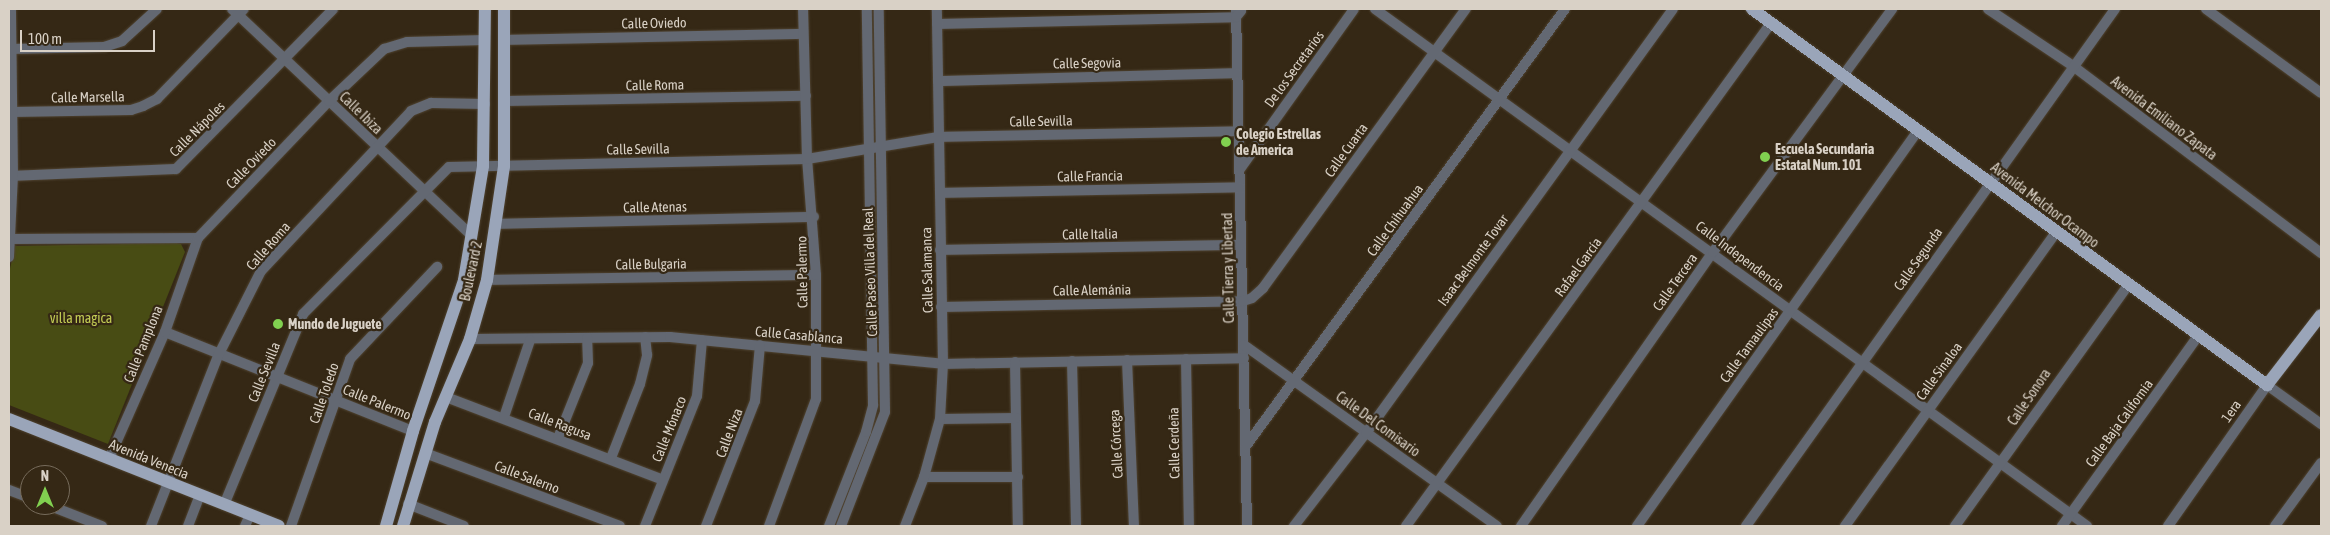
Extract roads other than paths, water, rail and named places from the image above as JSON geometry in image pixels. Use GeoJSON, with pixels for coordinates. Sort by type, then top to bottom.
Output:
{"type":"FeatureCollection","features":[{"type":"Feature","properties":{"kind":"main road","name":"Boulevard 2"},"geometry":{"type":"LineString","coordinates":[[386,526],[413,431],[447,337],[464,280],[483,166],[485,9]]}},
{"type":"Feature","properties":{"kind":"main road","name":"Boulevard 2"},"geometry":{"type":"LineString","coordinates":[[402,526],[424,453],[470,339],[487,280],[504,166],[504,9]]}},
{"type":"Feature","properties":{"kind":"main road","name":"Avenida Melchor Ocampo"},"geometry":{"type":"LineString","coordinates":[[1752,9],[2267,385]]}},
{"type":"Feature","properties":{"kind":"main road","name":"1era"},"geometry":{"type":"LineString","coordinates":[[2267,385],[2321,315]]}},
{"type":"Feature","properties":{"kind":"main road","name":"Avenida Venecia"},"geometry":{"type":"LineString","coordinates":[[9,419],[224,505],[248,521],[279,526]]}},
{"type":"Feature","properties":{"kind":"street"},"geometry":{"type":"LineString","coordinates":[[9,257],[12,239],[10,9]]}},
{"type":"Feature","properties":{"kind":"street"},"geometry":{"type":"LineString","coordinates":[[10,49],[104,47],[122,41],[157,9]]}},
{"type":"Feature","properties":{"kind":"street","name":"Calle Nápoles"},"geometry":{"type":"LineString","coordinates":[[11,176],[176,169],[333,9]]}},
{"type":"Feature","properties":{"kind":"street","name":"Calle Palermo"},"geometry":{"type":"LineString","coordinates":[[769,526],[816,399],[816,276],[814,218],[807,159],[803,9]]}},
{"type":"Feature","properties":{"kind":"street","name":"Calle Paseo Villa del Real"},"geometry":{"type":"LineString","coordinates":[[829,526],[871,420],[874,356],[868,150],[868,9]]}},
{"type":"Feature","properties":{"kind":"street","name":"Calle Paseo Villa del Real"},"geometry":{"type":"LineString","coordinates":[[841,526],[886,412],[887,357],[880,148],[879,9]]}},
{"type":"Feature","properties":{"kind":"street","name":"Calle Salamanca"},"geometry":{"type":"LineString","coordinates":[[905,526],[924,477],[940,419],[943,364],[936,9]]}},
{"type":"Feature","properties":{"kind":"street","name":"De los Secretarios"},"geometry":{"type":"LineString","coordinates":[[1240,169],[1354,9]]}},
{"type":"Feature","properties":{"kind":"street","name":"Calle Independencia"},"geometry":{"type":"LineString","coordinates":[[1375,9],[1500,97],[2087,526]]}},
{"type":"Feature","properties":{"kind":"street","name":"Calle Cuarta"},"geometry":{"type":"LineString","coordinates":[[1243,301],[1263,288],[1466,9]]}},
{"type":"Feature","properties":{"kind":"street","name":"Calle Chihuahua"},"geometry":{"type":"LineString","coordinates":[[1246,446],[1296,382],[1565,9]]}},
{"type":"Feature","properties":{"kind":"street","name":"Isaac Belmonte Tovar"},"geometry":{"type":"LineString","coordinates":[[1294,526],[1366,433],[1673,9]]}},
{"type":"Feature","properties":{"kind":"street","name":"Calle Tercera"},"geometry":{"type":"LineString","coordinates":[[1521,526],[1713,252],[1892,9]]}},
{"type":"Feature","properties":{"kind":"street","name":"Avenida Emiliano Zapata"},"geometry":{"type":"LineString","coordinates":[[1988,9],[2072,66],[2321,253]]}},
{"type":"Feature","properties":{"kind":"street","name":"Calle Segunda"},"geometry":{"type":"LineString","coordinates":[[1746,526],[1989,182],[2115,9]]}},
{"type":"Feature","properties":{"kind":"street"},"geometry":{"type":"LineString","coordinates":[[2206,9],[2321,92]]}},
{"type":"Feature","properties":{"kind":"street","name":"Calle Ibiza"},"geometry":{"type":"LineString","coordinates":[[238,11],[284,58],[472,236]]}},
{"type":"Feature","properties":{"kind":"street","name":"Calle Marsella"},"geometry":{"type":"LineString","coordinates":[[12,112],[131,110],[143,106],[157,99],[238,11]]}},
{"type":"Feature","properties":{"kind":"street"},"geometry":{"type":"LineString","coordinates":[[937,24],[1239,11]]}},
{"type":"Feature","properties":{"kind":"street","name":"Calle Tierra y Libertad"},"geometry":{"type":"LineString","coordinates":[[1239,11],[1237,73],[1247,526]]}},
{"type":"Feature","properties":{"kind":"street","name":"Rafael García"},"geometry":{"type":"LineString","coordinates":[[1406,526],[1771,23]]}},
{"type":"Feature","properties":{"kind":"street","name":"Calle Oviedo"},"geometry":{"type":"LineString","coordinates":[[505,40],[803,34]]}},
{"type":"Feature","properties":{"kind":"street","name":"Calle Oviedo"},"geometry":{"type":"LineString","coordinates":[[198,238],[329,101],[384,49],[394,44],[484,40]]}},
{"type":"Feature","properties":{"kind":"street","name":"Calle Segovia"},"geometry":{"type":"LineString","coordinates":[[938,81],[1237,73]]}},
{"type":"Feature","properties":{"kind":"street","name":"Calle Roma"},"geometry":{"type":"LineString","coordinates":[[505,101],[806,96]]}},
{"type":"Feature","properties":{"kind":"street","name":"Calle Roma"},"geometry":{"type":"LineString","coordinates":[[151,526],[218,356],[261,271],[377,146],[419,106],[431,103],[485,104]]}},
{"type":"Feature","properties":{"kind":"street","name":"Calle Sevilla"},"geometry":{"type":"LineString","coordinates":[[224,505],[302,314],[423,190],[449,168],[807,159],[938,137],[1239,131]]}},
{"type":"Feature","properties":{"kind":"street","name":"Calle Tamaulipas"},"geometry":{"type":"LineString","coordinates":[[1637,526],[1918,131]]}},
{"type":"Feature","properties":{"kind":"street","name":"Calle Francia"},"geometry":{"type":"LineString","coordinates":[[940,193],[1240,187]]}},
{"type":"Feature","properties":{"kind":"street","name":"Calle Atenas"},"geometry":{"type":"LineString","coordinates":[[496,224],[814,218]]}},
{"type":"Feature","properties":{"kind":"street","name":"Calle Sinaloa"},"geometry":{"type":"LineString","coordinates":[[1845,526],[2056,232]]}},
{"type":"Feature","properties":{"kind":"street"},"geometry":{"type":"LineString","coordinates":[[12,239],[198,238]]}},
{"type":"Feature","properties":{"kind":"street","name":"Calle Pamplona"},"geometry":{"type":"LineString","coordinates":[[109,459],[165,332],[198,238]]}},
{"type":"Feature","properties":{"kind":"street","name":"Calle Italia"},"geometry":{"type":"LineString","coordinates":[[940,250],[1242,245]]}},
{"type":"Feature","properties":{"kind":"street","name":"Calle Toledo"},"geometry":{"type":"LineString","coordinates":[[291,526],[350,360],[363,343],[437,267]]}},
{"type":"Feature","properties":{"kind":"street","name":"Calle Bulgaria"},"geometry":{"type":"LineString","coordinates":[[487,280],[816,276]]}},
{"type":"Feature","properties":{"kind":"street","name":"Calle Sonora"},"geometry":{"type":"LineString","coordinates":[[1955,526],[2085,341],[2128,285]]}},
{"type":"Feature","properties":{"kind":"street","name":"Calle Alemánia"},"geometry":{"type":"LineString","coordinates":[[941,307],[1243,301]]}},
{"type":"Feature","properties":{"kind":"street","name":"Calle Palermo"},"geometry":{"type":"LineString","coordinates":[[165,332],[218,356],[277,376],[413,431]]}},
{"type":"Feature","properties":{"kind":"street","name":"Calle Baja California"},"geometry":{"type":"LineString","coordinates":[[2062,526],[2198,336]]}},
{"type":"Feature","properties":{"kind":"street"},"geometry":{"type":"LineString","coordinates":[[611,458],[640,384],[647,355],[645,337]]}},
{"type":"Feature","properties":{"kind":"street","name":"Calle Casablanca"},"geometry":{"type":"LineString","coordinates":[[470,339],[530,340],[645,337],[702,340],[943,364],[1244,358]]}},
{"type":"Feature","properties":{"kind":"street"},"geometry":{"type":"LineString","coordinates":[[558,438],[588,363],[587,338]]}},
{"type":"Feature","properties":{"kind":"street"},"geometry":{"type":"LineString","coordinates":[[504,417],[530,340]]}},
{"type":"Feature","properties":{"kind":"street","name":"Calle Mónaco"},"geometry":{"type":"LineString","coordinates":[[645,526],[697,396],[702,340]]}},
{"type":"Feature","properties":{"kind":"street","name":"Calle Del Comisario"},"geometry":{"type":"LineString","coordinates":[[1244,344],[1497,526]]}},
{"type":"Feature","properties":{"kind":"street","name":"Calle Niza"},"geometry":{"type":"LineString","coordinates":[[706,526],[755,401],[760,345]]}},
{"type":"Feature","properties":{"kind":"street","name":"Calle Cerdeña"},"geometry":{"type":"LineString","coordinates":[[1186,359],[1189,526]]}},
{"type":"Feature","properties":{"kind":"street","name":"Calle Córcega"},"geometry":{"type":"LineString","coordinates":[[1126,360],[1134,526]]}},
{"type":"Feature","properties":{"kind":"street"},"geometry":{"type":"LineString","coordinates":[[1072,361],[1076,526]]}},
{"type":"Feature","properties":{"kind":"street"},"geometry":{"type":"LineString","coordinates":[[1015,362],[1018,526]]}},
{"type":"Feature","properties":{"kind":"street","name":"Avenida Melchor Ocampo"},"geometry":{"type":"LineString","coordinates":[[2267,385],[2321,424]]}},
{"type":"Feature","properties":{"kind":"street","name":"1era"},"geometry":{"type":"LineString","coordinates":[[2168,526],[2267,385]]}},
{"type":"Feature","properties":{"kind":"street","name":"Calle Ragusa"},"geometry":{"type":"LineString","coordinates":[[446,397],[504,417],[663,480]]}},
{"type":"Feature","properties":{"kind":"street"},"geometry":{"type":"LineString","coordinates":[[940,419],[1016,418]]}},
{"type":"Feature","properties":{"kind":"street","name":"Calle Salerno"},"geometry":{"type":"LineString","coordinates":[[424,453],[620,526]]}},
{"type":"Feature","properties":{"kind":"street"},"geometry":{"type":"LineString","coordinates":[[2275,526],[2321,463]]}},
{"type":"Feature","properties":{"kind":"street"},"geometry":{"type":"LineString","coordinates":[[924,477],[1018,477]]}},
{"type":"Feature","properties":{"kind":"street"},"geometry":{"type":"LineString","coordinates":[[188,526],[200,496]]}},
{"type":"Feature","properties":{"kind":"street"},"geometry":{"type":"LineString","coordinates":[[408,504],[464,526]]}},
{"type":"Feature","properties":{"kind":"street"},"geometry":{"type":"LineString","coordinates":[[70,514],[102,526]]}},
{"type":"Feature","properties":{"kind":"place","name":"Colegio Estrellas de America"},"geometry":{"type":"Point","coordinates":[1226,142]}},
{"type":"Feature","properties":{"kind":"place","name":"Escuela Secundaria Estatal Num. 101"},"geometry":{"type":"Point","coordinates":[1765,157]}},
{"type":"Feature","properties":{"kind":"place","name":"Mundo de Juguete"},"geometry":{"type":"Point","coordinates":[278,324]}},
{"type":"Feature","properties":{"kind":"park label","name":"villa magica"},"geometry":{"type":"Point","coordinates":[81,318]}}]}
